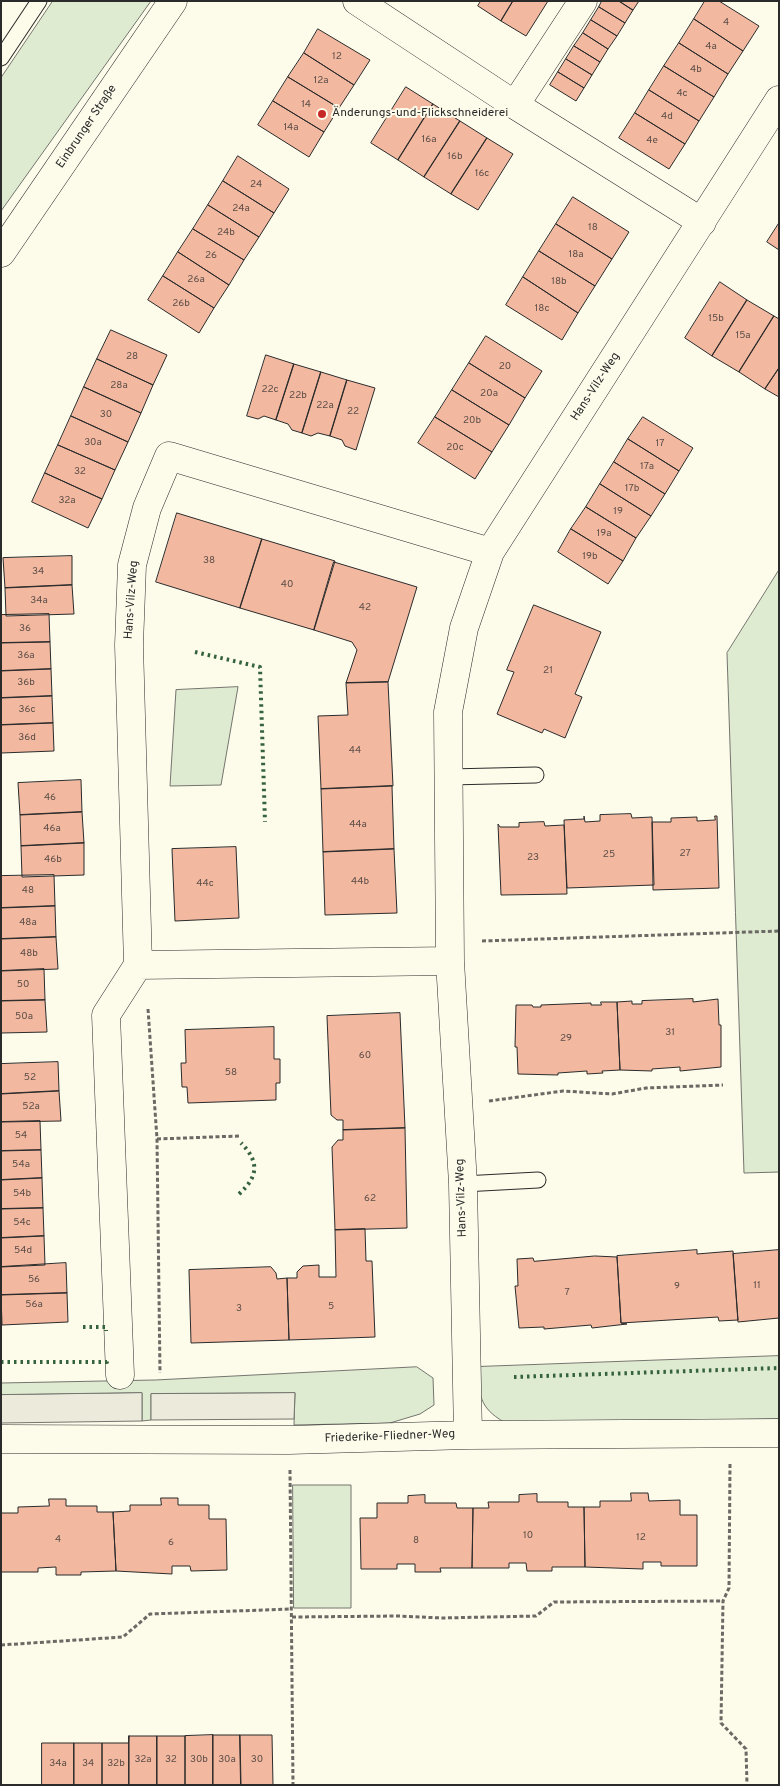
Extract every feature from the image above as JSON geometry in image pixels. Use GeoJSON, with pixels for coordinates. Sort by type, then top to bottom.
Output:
{"type":"FeatureCollection","features":[{"type":"Feature","properties":{"kind":"street","name":"Einbrunger Straße"},"geometry":{"type":"LineString","coordinates":[[1,253],[173,1]]}},
{"type":"Feature","properties":{"kind":"street"},"geometry":{"type":"LineString","coordinates":[[357,1],[515,105],[702,222]]}},
{"type":"Feature","properties":{"kind":"street"},"geometry":{"type":"LineString","coordinates":[[515,105],[583,1]]}},
{"type":"Feature","properties":{"kind":"street","name":"Hans-Vilz-Weg"},"geometry":{"type":"LineString","coordinates":[[468,1435],[459,1101],[450,951],[448,712],[462,637],[490,552],[779,100]]}},
{"type":"Feature","properties":{"kind":"street","name":"Hans-Vilz-Weg"},"geometry":{"type":"LineString","coordinates":[[138,965],[129,645],[132,565],[147,508],[169,456],[490,552]]}},
{"type":"Feature","properties":{"kind":"street"},"geometry":{"type":"LineString","coordinates":[[120,1375],[106,1015],[138,965],[450,951]]}},
{"type":"Feature","properties":{"kind":"street","name":"Friederike-Fliedner-Weg"},"geometry":{"type":"LineString","coordinates":[[1,1439],[289,1440],[468,1435],[779,1433]]}},
{"type":"Feature","properties":{"kind":"lane"},"geometry":{"type":"LineString","coordinates":[[1,58],[39,1]]}},
{"type":"Feature","properties":{"kind":"lane"},"geometry":{"type":"LineString","coordinates":[[449,777],[536,775]]}},
{"type":"Feature","properties":{"kind":"lane"},"geometry":{"type":"LineString","coordinates":[[462,1184],[538,1180]]}},
{"type":"Feature","properties":{"kind":"path"},"geometry":{"type":"LineString","coordinates":[[450,951],[779,931]]}},
{"type":"Feature","properties":{"kind":"path"},"geometry":{"type":"LineString","coordinates":[[138,965],[148,1004],[157,1138],[160,1373]]}},
{"type":"Feature","properties":{"kind":"path"},"geometry":{"type":"LineString","coordinates":[[459,1101],[494,1100],[564,1091],[612,1094],[646,1088],[723,1085]]}},
{"type":"Feature","properties":{"kind":"path"},"geometry":{"type":"LineString","coordinates":[[157,1138],[239,1136]]}},
{"type":"Feature","properties":{"kind":"path"},"geometry":{"type":"LineString","coordinates":[[730,1433],[729,1588],[723,1602],[721,1723],[746,1749],[747,1785]]}},
{"type":"Feature","properties":{"kind":"path"},"geometry":{"type":"LineString","coordinates":[[289,1440],[294,1785]]}},
{"type":"Feature","properties":{"kind":"path"},"geometry":{"type":"LineString","coordinates":[[292,1617],[398,1616],[442,1618],[536,1616],[554,1602],[723,1602]]}},
{"type":"Feature","properties":{"kind":"path"},"geometry":{"type":"LineString","coordinates":[[1,1645],[123,1637],[150,1614],[292,1609]]}},
{"type":"Feature","properties":{"kind":"green space"},"geometry":{"type":"Polygon","coordinates":[[[53,1],[151,1],[1,211],[1,78],[53,1]]]}},
{"type":"Feature","properties":{"kind":"green space"},"geometry":{"type":"Polygon","coordinates":[[[779,570],[779,1172],[744,1173],[727,653],[779,570]]]}},
{"type":"Feature","properties":{"kind":"green space"},"geometry":{"type":"Polygon","coordinates":[[[238,687],[221,785],[170,786],[176,690],[238,687]]]}},
{"type":"Feature","properties":{"kind":"green space"},"geometry":{"type":"Polygon","coordinates":[[[779,1356],[779,1419],[504,1422],[489,1411],[485,1405],[480,1392],[476,1367],[779,1356]]]}},
{"type":"Feature","properties":{"kind":"green space"},"geometry":{"type":"Polygon","coordinates":[[[417,1367],[433,1378],[434,1405],[420,1414],[390,1423],[294,1425],[295,1393],[151,1394],[151,1420],[142,1421],[142,1393],[1,1395],[1,1383],[155,1380],[417,1367]]]}},
{"type":"Feature","properties":{"kind":"green space"},"geometry":{"type":"Polygon","coordinates":[[[293,1485],[351,1485],[351,1608],[294,1608],[293,1485]]]}},
{"type":"Feature","properties":{"kind":"shaded area"},"geometry":{"type":"Polygon","coordinates":[[[142,1393],[142,1421],[1,1423],[1,1395],[142,1393]]]}},
{"type":"Feature","properties":{"kind":"shaded area"},"geometry":{"type":"Polygon","coordinates":[[[295,1393],[294,1419],[151,1420],[151,1394],[295,1393]]]}},
{"type":"Feature","properties":{"kind":"building"},"geometry":{"type":"Polygon","coordinates":[[[481,1],[513,1],[501,21],[478,6],[481,1]]]}},
{"type":"Feature","properties":{"kind":"building"},"geometry":{"type":"Polygon","coordinates":[[[513,1],[548,1],[526,36],[501,21],[513,1]]]}},
{"type":"Feature","properties":{"kind":"building"},"geometry":{"type":"Polygon","coordinates":[[[602,1],[619,1],[633,10],[625,23],[599,7],[602,1]]]}},
{"type":"Feature","properties":{"kind":"building"},"geometry":{"type":"Polygon","coordinates":[[[619,1],[639,1],[633,10],[619,1]]]}},
{"type":"Feature","properties":{"kind":"building"},"geometry":{"type":"Polygon","coordinates":[[[705,1],[719,1],[759,26],[743,51],[694,19],[705,1]]]}},
{"type":"Feature","properties":{"kind":"building"},"geometry":{"type":"Polygon","coordinates":[[[599,7],[625,23],[617,36],[591,20],[599,7]]]}},
{"type":"Feature","properties":{"kind":"building"},"geometry":{"type":"Polygon","coordinates":[[[694,19],[743,51],[728,74],[679,43],[694,19]]]}},
{"type":"Feature","properties":{"kind":"building"},"geometry":{"type":"Polygon","coordinates":[[[591,20],[617,36],[608,49],[583,33],[591,20]]]}},
{"type":"Feature","properties":{"kind":"building"},"geometry":{"type":"Polygon","coordinates":[[[318,29],[370,60],[354,85],[304,53],[318,29]]]}},
{"type":"Feature","properties":{"kind":"building"},"geometry":{"type":"Polygon","coordinates":[[[583,33],[608,49],[600,62],[574,46],[583,33]]]}},
{"type":"Feature","properties":{"kind":"building"},"geometry":{"type":"Polygon","coordinates":[[[679,43],[728,74],[714,97],[664,66],[679,43]]]}},
{"type":"Feature","properties":{"kind":"building"},"geometry":{"type":"Polygon","coordinates":[[[574,46],[600,62],[592,75],[566,59],[574,46]]]}},
{"type":"Feature","properties":{"kind":"building"},"geometry":{"type":"Polygon","coordinates":[[[304,53],[354,85],[339,108],[288,77],[304,53]]]}},
{"type":"Feature","properties":{"kind":"building"},"geometry":{"type":"Polygon","coordinates":[[[566,59],[592,75],[584,88],[558,72],[566,59]]]}},
{"type":"Feature","properties":{"kind":"building"},"geometry":{"type":"Polygon","coordinates":[[[664,66],[714,97],[699,121],[649,90],[664,66]]]}},
{"type":"Feature","properties":{"kind":"building"},"geometry":{"type":"Polygon","coordinates":[[[558,72],[584,88],[576,101],[550,85],[558,72]]]}},
{"type":"Feature","properties":{"kind":"building"},"geometry":{"type":"Polygon","coordinates":[[[288,77],[339,108],[324,132],[273,101],[288,77]]]}},
{"type":"Feature","properties":{"kind":"building"},"geometry":{"type":"Polygon","coordinates":[[[406,87],[433,104],[398,160],[371,143],[406,87]]]}},
{"type":"Feature","properties":{"kind":"building"},"geometry":{"type":"Polygon","coordinates":[[[649,90],[699,121],[685,144],[635,113],[649,90]]]}},
{"type":"Feature","properties":{"kind":"building"},"geometry":{"type":"Polygon","coordinates":[[[273,101],[324,132],[309,157],[258,125],[273,101]]]}},
{"type":"Feature","properties":{"kind":"building"},"geometry":{"type":"Polygon","coordinates":[[[433,104],[460,121],[424,177],[398,160],[433,104]]]}},
{"type":"Feature","properties":{"kind":"building"},"geometry":{"type":"Polygon","coordinates":[[[635,113],[685,144],[669,169],[619,138],[635,113]]]}},
{"type":"Feature","properties":{"kind":"building"},"geometry":{"type":"Polygon","coordinates":[[[460,121],[487,138],[451,194],[424,177],[460,121]]]}},
{"type":"Feature","properties":{"kind":"building"},"geometry":{"type":"Polygon","coordinates":[[[487,138],[513,154],[478,210],[451,194],[487,138]]]}},
{"type":"Feature","properties":{"kind":"building"},"geometry":{"type":"Polygon","coordinates":[[[238,156],[289,189],[274,213],[223,181],[238,156]]]}},
{"type":"Feature","properties":{"kind":"building"},"geometry":{"type":"Polygon","coordinates":[[[223,181],[274,213],[259,237],[208,205],[223,181]]]}},
{"type":"Feature","properties":{"kind":"building"},"geometry":{"type":"Polygon","coordinates":[[[573,197],[629,232],[612,259],[556,224],[573,197]]]}},
{"type":"Feature","properties":{"kind":"building"},"geometry":{"type":"Polygon","coordinates":[[[208,205],[259,237],[244,260],[193,229],[208,205]]]}},
{"type":"Feature","properties":{"kind":"building"},"geometry":{"type":"Polygon","coordinates":[[[779,223],[779,250],[767,242],[779,223]]]}},
{"type":"Feature","properties":{"kind":"building"},"geometry":{"type":"Polygon","coordinates":[[[556,224],[612,259],[595,286],[539,251],[556,224]]]}},
{"type":"Feature","properties":{"kind":"building"},"geometry":{"type":"Polygon","coordinates":[[[193,229],[244,260],[229,285],[178,252],[193,229]]]}},
{"type":"Feature","properties":{"kind":"building"},"geometry":{"type":"Polygon","coordinates":[[[539,251],[595,286],[578,313],[523,277],[539,251]]]}},
{"type":"Feature","properties":{"kind":"building"},"geometry":{"type":"Polygon","coordinates":[[[178,252],[229,285],[214,308],[163,276],[178,252]]]}},
{"type":"Feature","properties":{"kind":"building"},"geometry":{"type":"Polygon","coordinates":[[[163,276],[214,308],[199,333],[148,300],[163,276]]]}},
{"type":"Feature","properties":{"kind":"building"},"geometry":{"type":"Polygon","coordinates":[[[523,277],[578,313],[562,340],[506,305],[523,277]]]}},
{"type":"Feature","properties":{"kind":"building"},"geometry":{"type":"Polygon","coordinates":[[[720,282],[747,300],[712,356],[685,338],[720,282]]]}},
{"type":"Feature","properties":{"kind":"building"},"geometry":{"type":"Polygon","coordinates":[[[747,300],[774,316],[739,372],[712,356],[747,300]]]}},
{"type":"Feature","properties":{"kind":"building"},"geometry":{"type":"Polygon","coordinates":[[[774,316],[779,319],[779,368],[765,389],[739,372],[774,316]]]}},
{"type":"Feature","properties":{"kind":"building"},"geometry":{"type":"Polygon","coordinates":[[[111,330],[167,355],[153,385],[97,359],[111,330]]]}},
{"type":"Feature","properties":{"kind":"building"},"geometry":{"type":"Polygon","coordinates":[[[486,336],[542,371],[525,398],[469,363],[486,336]]]}},
{"type":"Feature","properties":{"kind":"building"},"geometry":{"type":"Polygon","coordinates":[[[266,355],[294,364],[276,420],[264,416],[258,419],[247,416],[266,355]]]}},
{"type":"Feature","properties":{"kind":"building"},"geometry":{"type":"Polygon","coordinates":[[[97,359],[153,385],[141,413],[84,387],[97,359]]]}},
{"type":"Feature","properties":{"kind":"building"},"geometry":{"type":"Polygon","coordinates":[[[469,363],[525,398],[509,425],[452,390],[469,363]]]}},
{"type":"Feature","properties":{"kind":"building"},"geometry":{"type":"Polygon","coordinates":[[[294,364],[321,372],[302,433],[292,430],[288,424],[276,420],[294,364]]]}},
{"type":"Feature","properties":{"kind":"building"},"geometry":{"type":"Polygon","coordinates":[[[779,368],[779,397],[765,389],[779,368]]]}},
{"type":"Feature","properties":{"kind":"building"},"geometry":{"type":"Polygon","coordinates":[[[321,372],[347,380],[330,436],[318,433],[311,436],[302,433],[321,372]]]}},
{"type":"Feature","properties":{"kind":"building"},"geometry":{"type":"Polygon","coordinates":[[[347,380],[375,388],[356,450],[345,446],[342,440],[330,436],[347,380]]]}},
{"type":"Feature","properties":{"kind":"building"},"geometry":{"type":"Polygon","coordinates":[[[84,387],[141,413],[128,442],[71,416],[84,387]]]}},
{"type":"Feature","properties":{"kind":"building"},"geometry":{"type":"Polygon","coordinates":[[[452,390],[509,425],[492,452],[435,417],[452,390]]]}},
{"type":"Feature","properties":{"kind":"building"},"geometry":{"type":"Polygon","coordinates":[[[71,416],[128,442],[115,470],[58,445],[71,416]]]}},
{"type":"Feature","properties":{"kind":"building"},"geometry":{"type":"Polygon","coordinates":[[[435,417],[492,452],[475,479],[418,443],[435,417]]]}},
{"type":"Feature","properties":{"kind":"building"},"geometry":{"type":"Polygon","coordinates":[[[643,417],[693,448],[679,471],[628,439],[643,417]]]}},
{"type":"Feature","properties":{"kind":"building"},"geometry":{"type":"Polygon","coordinates":[[[628,439],[679,471],[665,494],[614,462],[628,439]]]}},
{"type":"Feature","properties":{"kind":"building"},"geometry":{"type":"Polygon","coordinates":[[[58,445],[115,470],[102,499],[45,473],[58,445]]]}},
{"type":"Feature","properties":{"kind":"building"},"geometry":{"type":"Polygon","coordinates":[[[614,462],[665,494],[651,516],[600,484],[614,462]]]}},
{"type":"Feature","properties":{"kind":"building"},"geometry":{"type":"Polygon","coordinates":[[[45,473],[102,499],[88,528],[32,502],[45,473]]]}},
{"type":"Feature","properties":{"kind":"building"},"geometry":{"type":"Polygon","coordinates":[[[600,484],[651,516],[636,538],[586,507],[600,484]]]}},
{"type":"Feature","properties":{"kind":"building"},"geometry":{"type":"Polygon","coordinates":[[[586,507],[636,538],[623,561],[571,529],[586,507]]]}},
{"type":"Feature","properties":{"kind":"building"},"geometry":{"type":"Polygon","coordinates":[[[177,513],[262,539],[240,608],[156,582],[177,513]]]}},
{"type":"Feature","properties":{"kind":"building"},"geometry":{"type":"Polygon","coordinates":[[[571,529],[623,561],[608,584],[558,552],[571,529]]]}},
{"type":"Feature","properties":{"kind":"building"},"geometry":{"type":"Polygon","coordinates":[[[262,539],[335,561],[314,630],[240,608],[262,539]]]}},
{"type":"Feature","properties":{"kind":"building"},"geometry":{"type":"Polygon","coordinates":[[[72,556],[72,585],[5,588],[3,558],[72,556]]]}},
{"type":"Feature","properties":{"kind":"building"},"geometry":{"type":"Polygon","coordinates":[[[334,562],[417,587],[388,682],[346,683],[357,650],[352,642],[314,630],[334,562]]]}},
{"type":"Feature","properties":{"kind":"building"},"geometry":{"type":"Polygon","coordinates":[[[72,585],[74,614],[6,616],[5,588],[72,585]]]}},
{"type":"Feature","properties":{"kind":"building"},"geometry":{"type":"Polygon","coordinates":[[[534,605],[601,632],[575,694],[582,697],[565,738],[544,729],[542,733],[497,714],[514,672],[507,670],[534,605]]]}},
{"type":"Feature","properties":{"kind":"building"},"geometry":{"type":"Polygon","coordinates":[[[49,614],[50,642],[1,643],[1,615],[49,614]]]}},
{"type":"Feature","properties":{"kind":"building"},"geometry":{"type":"Polygon","coordinates":[[[50,642],[51,669],[1,671],[1,643],[50,642]]]}},
{"type":"Feature","properties":{"kind":"building"},"geometry":{"type":"Polygon","coordinates":[[[51,669],[52,696],[1,698],[1,671],[51,669]]]}},
{"type":"Feature","properties":{"kind":"building"},"geometry":{"type":"Polygon","coordinates":[[[388,682],[393,786],[321,789],[318,716],[348,715],[346,683],[388,682]]]}},
{"type":"Feature","properties":{"kind":"building"},"geometry":{"type":"Polygon","coordinates":[[[52,696],[53,723],[1,725],[1,698],[52,696]]]}},
{"type":"Feature","properties":{"kind":"building"},"geometry":{"type":"Polygon","coordinates":[[[53,723],[54,751],[1,753],[1,725],[53,723]]]}},
{"type":"Feature","properties":{"kind":"building"},"geometry":{"type":"Polygon","coordinates":[[[81,780],[82,812],[20,815],[18,783],[81,780]]]}},
{"type":"Feature","properties":{"kind":"building"},"geometry":{"type":"Polygon","coordinates":[[[392,786],[394,849],[323,852],[321,789],[392,786]]]}},
{"type":"Feature","properties":{"kind":"building"},"geometry":{"type":"Polygon","coordinates":[[[82,812],[84,843],[21,846],[20,815],[82,812]]]}},
{"type":"Feature","properties":{"kind":"building"},"geometry":{"type":"Polygon","coordinates":[[[631,814],[632,818],[652,817],[654,885],[567,888],[564,820],[584,819],[584,816],[585,822],[600,821],[600,815],[631,814]]]}},
{"type":"Feature","properties":{"kind":"building"},"geometry":{"type":"Polygon","coordinates":[[[715,816],[717,816],[719,888],[653,890],[652,822],[671,822],[671,818],[697,817],[697,821],[715,820],[715,816]]]}},
{"type":"Feature","properties":{"kind":"building"},"geometry":{"type":"Polygon","coordinates":[[[544,822],[545,826],[564,825],[567,894],[501,895],[498,824],[500,827],[519,827],[519,823],[544,822]]]}},
{"type":"Feature","properties":{"kind":"building"},"geometry":{"type":"Polygon","coordinates":[[[84,843],[84,875],[22,877],[21,846],[84,843]]]}},
{"type":"Feature","properties":{"kind":"building"},"geometry":{"type":"Polygon","coordinates":[[[236,847],[239,918],[175,921],[172,849],[236,847]]]}},
{"type":"Feature","properties":{"kind":"building"},"geometry":{"type":"Polygon","coordinates":[[[394,849],[397,913],[325,915],[323,852],[394,849]]]}},
{"type":"Feature","properties":{"kind":"building"},"geometry":{"type":"Polygon","coordinates":[[[54,875],[55,906],[1,908],[1,876],[54,875]]]}},
{"type":"Feature","properties":{"kind":"building"},"geometry":{"type":"Polygon","coordinates":[[[55,906],[56,937],[1,939],[1,908],[55,906]]]}},
{"type":"Feature","properties":{"kind":"building"},"geometry":{"type":"Polygon","coordinates":[[[56,937],[58,969],[1,971],[1,939],[56,937]]]}},
{"type":"Feature","properties":{"kind":"building"},"geometry":{"type":"Polygon","coordinates":[[[44,969],[45,1000],[1,1001],[1,971],[44,969]]]}},
{"type":"Feature","properties":{"kind":"building"},"geometry":{"type":"Polygon","coordinates":[[[693,999],[693,1002],[718,999],[719,1025],[721,1025],[721,1067],[680,1071],[680,1067],[652,1069],[652,1071],[620,1070],[617,1002],[632,1001],[632,1004],[642,1004],[642,1001],[693,999]]]}},
{"type":"Feature","properties":{"kind":"building"},"geometry":{"type":"Polygon","coordinates":[[[45,1000],[47,1032],[1,1033],[1,1001],[45,1000]]]}},
{"type":"Feature","properties":{"kind":"building"},"geometry":{"type":"Polygon","coordinates":[[[601,1002],[617,1002],[620,1070],[587,1074],[587,1071],[558,1073],[558,1075],[518,1074],[517,1047],[515,1047],[516,1005],[541,1007],[541,1005],[591,1003],[591,1005],[601,1005],[601,1002]]]}},
{"type":"Feature","properties":{"kind":"building"},"geometry":{"type":"Polygon","coordinates":[[[400,1013],[405,1128],[343,1130],[343,1120],[337,1120],[331,1115],[327,1016],[400,1013]]]}},
{"type":"Feature","properties":{"kind":"building"},"geometry":{"type":"Polygon","coordinates":[[[274,1027],[274,1059],[280,1059],[280,1083],[276,1083],[276,1100],[188,1103],[187,1087],[182,1087],[181,1063],[186,1063],[185,1030],[274,1027]]]}},
{"type":"Feature","properties":{"kind":"building"},"geometry":{"type":"Polygon","coordinates":[[[58,1062],[59,1091],[1,1094],[1,1064],[58,1062]]]}},
{"type":"Feature","properties":{"kind":"building"},"geometry":{"type":"Polygon","coordinates":[[[59,1091],[61,1121],[1,1122],[1,1094],[59,1091]]]}},
{"type":"Feature","properties":{"kind":"building"},"geometry":{"type":"Polygon","coordinates":[[[40,1121],[41,1150],[1,1151],[1,1122],[40,1121]]]}},
{"type":"Feature","properties":{"kind":"building"},"geometry":{"type":"Polygon","coordinates":[[[405,1128],[407,1228],[335,1230],[332,1147],[338,1140],[343,1140],[343,1130],[405,1128]]]}},
{"type":"Feature","properties":{"kind":"building"},"geometry":{"type":"Polygon","coordinates":[[[41,1150],[42,1178],[1,1180],[1,1151],[41,1150]]]}},
{"type":"Feature","properties":{"kind":"building"},"geometry":{"type":"Polygon","coordinates":[[[42,1178],[43,1208],[1,1209],[1,1180],[42,1178]]]}},
{"type":"Feature","properties":{"kind":"building"},"geometry":{"type":"Polygon","coordinates":[[[43,1208],[44,1236],[1,1238],[1,1209],[43,1208]]]}},
{"type":"Feature","properties":{"kind":"building"},"geometry":{"type":"Polygon","coordinates":[[[365,1229],[366,1261],[372,1261],[375,1337],[289,1340],[287,1278],[297,1278],[297,1272],[303,1266],[319,1265],[319,1277],[336,1277],[335,1230],[365,1229]]]}},
{"type":"Feature","properties":{"kind":"building"},"geometry":{"type":"Polygon","coordinates":[[[44,1236],[45,1265],[1,1267],[1,1238],[44,1236]]]}},
{"type":"Feature","properties":{"kind":"building"},"geometry":{"type":"Polygon","coordinates":[[[697,1250],[697,1254],[733,1251],[738,1320],[719,1321],[718,1317],[621,1323],[617,1256],[697,1250]]]}},
{"type":"Feature","properties":{"kind":"building"},"geometry":{"type":"Polygon","coordinates":[[[779,1250],[779,1318],[738,1322],[733,1254],[779,1250]]]}},
{"type":"Feature","properties":{"kind":"building"},"geometry":{"type":"Polygon","coordinates":[[[595,1256],[617,1257],[621,1323],[627,1324],[592,1328],[591,1325],[544,1329],[544,1327],[519,1328],[515,1286],[518,1286],[517,1259],[533,1258],[534,1261],[595,1256]]]}},
{"type":"Feature","properties":{"kind":"building"},"geometry":{"type":"Polygon","coordinates":[[[66,1263],[67,1293],[1,1295],[1,1267],[66,1263]]]}},
{"type":"Feature","properties":{"kind":"building"},"geometry":{"type":"Polygon","coordinates":[[[271,1267],[276,1273],[277,1279],[287,1278],[289,1340],[191,1343],[189,1270],[271,1267]]]}},
{"type":"Feature","properties":{"kind":"building"},"geometry":{"type":"Polygon","coordinates":[[[67,1293],[68,1322],[2,1325],[1,1295],[67,1293]]]}},
{"type":"Feature","properties":{"kind":"building"},"geometry":{"type":"Polygon","coordinates":[[[631,1493],[648,1493],[649,1501],[680,1500],[680,1515],[697,1515],[697,1566],[661,1566],[661,1562],[643,1562],[643,1569],[585,1567],[584,1507],[600,1507],[600,1501],[631,1501],[631,1493]]]}},
{"type":"Feature","properties":{"kind":"building"},"geometry":{"type":"Polygon","coordinates":[[[537,1494],[537,1502],[568,1502],[568,1507],[584,1507],[585,1567],[552,1567],[552,1571],[527,1571],[526,1563],[509,1563],[509,1568],[472,1568],[473,1508],[489,1508],[488,1502],[519,1502],[519,1495],[537,1494]]]}},
{"type":"Feature","properties":{"kind":"building"},"geometry":{"type":"Polygon","coordinates":[[[425,1495],[425,1503],[456,1503],[457,1508],[473,1508],[472,1568],[440,1568],[441,1572],[415,1572],[415,1564],[397,1564],[397,1569],[361,1569],[360,1518],[377,1518],[377,1503],[408,1503],[408,1496],[425,1495]]]}},
{"type":"Feature","properties":{"kind":"building"},"geometry":{"type":"Polygon","coordinates":[[[161,1498],[178,1498],[178,1505],[209,1505],[209,1519],[226,1519],[227,1570],[191,1571],[190,1566],[172,1566],[172,1574],[116,1571],[113,1512],[130,1511],[130,1505],[161,1505],[161,1498]]]}},
{"type":"Feature","properties":{"kind":"building"},"geometry":{"type":"Polygon","coordinates":[[[49,1499],[66,1499],[66,1506],[97,1506],[97,1512],[113,1512],[116,1571],[81,1572],[81,1575],[56,1575],[56,1567],[38,1568],[38,1572],[1,1572],[1,1513],[18,1513],[18,1507],[49,1506],[49,1499]]]}},
{"type":"Feature","properties":{"kind":"building"},"geometry":{"type":"Polygon","coordinates":[[[213,1735],[240,1735],[241,1785],[213,1785],[213,1735]]]}},
{"type":"Feature","properties":{"kind":"building"},"geometry":{"type":"Polygon","coordinates":[[[213,1735],[213,1785],[185,1785],[185,1736],[213,1735]]]}},
{"type":"Feature","properties":{"kind":"building"},"geometry":{"type":"Polygon","coordinates":[[[240,1735],[272,1735],[273,1785],[241,1785],[240,1735]]]}},
{"type":"Feature","properties":{"kind":"building"},"geometry":{"type":"Polygon","coordinates":[[[129,1736],[157,1736],[157,1785],[129,1785],[129,1736]]]}},
{"type":"Feature","properties":{"kind":"building"},"geometry":{"type":"Polygon","coordinates":[[[129,1736],[129,1785],[102,1785],[102,1743],[128,1743],[129,1736]]]}},
{"type":"Feature","properties":{"kind":"building"},"geometry":{"type":"Polygon","coordinates":[[[157,1736],[185,1736],[185,1785],[157,1785],[157,1736]]]}},
{"type":"Feature","properties":{"kind":"building"},"geometry":{"type":"Polygon","coordinates":[[[42,1743],[74,1743],[74,1785],[42,1785],[42,1743]]]}},
{"type":"Feature","properties":{"kind":"building"},"geometry":{"type":"Polygon","coordinates":[[[74,1743],[102,1743],[102,1785],[74,1785],[74,1743]]]}},
{"type":"Feature","properties":{"kind":"hedge"},"geometry":{"type":"LineString","coordinates":[[195,652],[260,667],[265,822]]}},
{"type":"Feature","properties":{"kind":"hedge"},"geometry":{"type":"LineString","coordinates":[[239,1194],[250,1182],[254,1169],[254,1163],[241,1143]]}},
{"type":"Feature","properties":{"kind":"hedge"},"geometry":{"type":"LineString","coordinates":[[83,1327],[106,1327],[106,1331]]}},
{"type":"Feature","properties":{"kind":"hedge"},"geometry":{"type":"LineString","coordinates":[[1,1362],[107,1362],[107,1360]]}},
{"type":"Feature","properties":{"kind":"hedge"},"geometry":{"type":"LineString","coordinates":[[514,1377],[779,1368]]}},
{"type":"Feature","properties":{"kind":"place","name":"Änderungs-und-Flickschneiderei"},"geometry":{"type":"Point","coordinates":[322,114]}}]}
